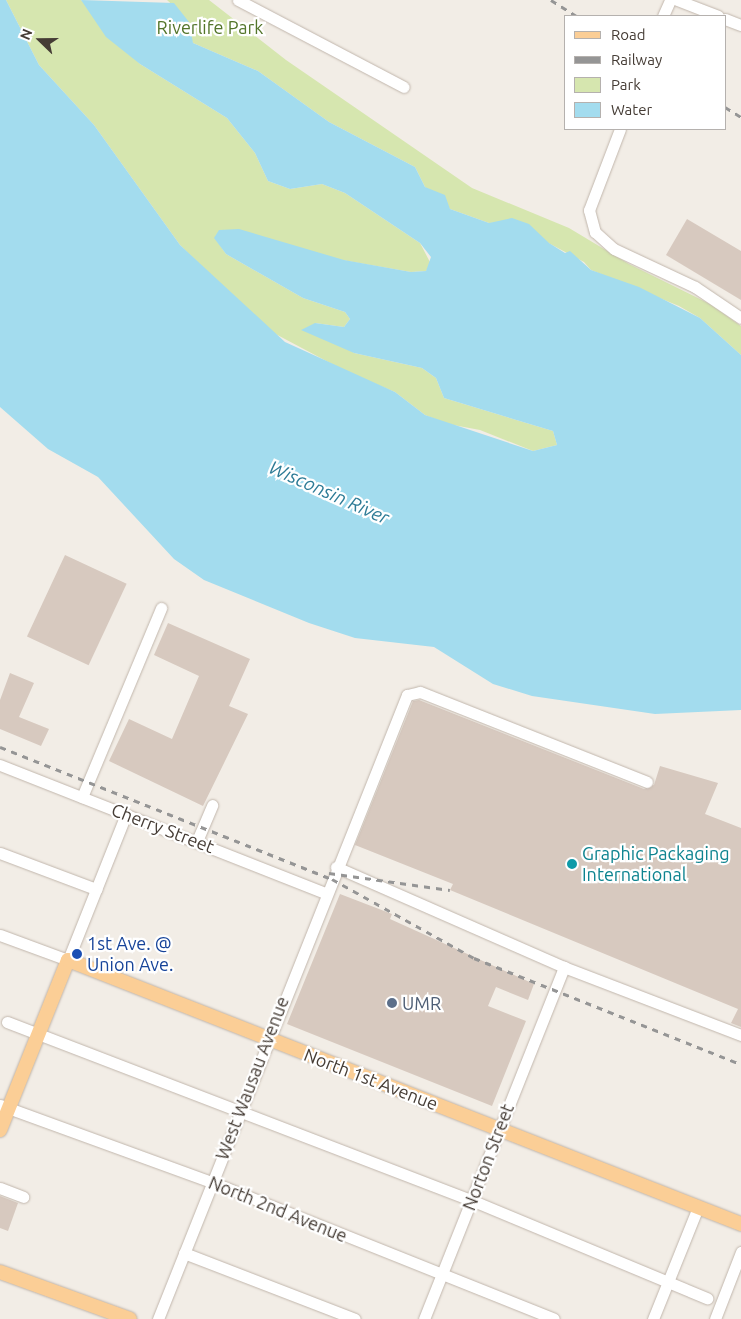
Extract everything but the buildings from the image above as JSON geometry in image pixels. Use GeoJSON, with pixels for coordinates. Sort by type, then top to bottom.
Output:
{"type":"FeatureCollection","features":[{"type":"Feature","properties":{"kind":"main road"},"geometry":{"type":"LineString","coordinates":[[0,1130],[4,1107],[39,1034],[68,960]]}},
{"type":"Feature","properties":{"kind":"main road","name":"North 1st Avenue"},"geometry":{"type":"LineString","coordinates":[[68,960],[741,1224]]}},
{"type":"Feature","properties":{"kind":"main road"},"geometry":{"type":"LineString","coordinates":[[0,1272],[130,1319]]}},
{"type":"Feature","properties":{"kind":"street"},"geometry":{"type":"LineString","coordinates":[[238,0],[404,87]]}},
{"type":"Feature","properties":{"kind":"street"},"geometry":{"type":"LineString","coordinates":[[663,15],[670,0]]}},
{"type":"Feature","properties":{"kind":"street"},"geometry":{"type":"LineString","coordinates":[[677,0],[715,15]]}},
{"type":"Feature","properties":{"kind":"street"},"geometry":{"type":"LineString","coordinates":[[726,19],[741,25]]}},
{"type":"Feature","properties":{"kind":"street"},"geometry":{"type":"LineString","coordinates":[[620,130],[590,204],[593,229],[611,247],[695,287],[741,318]]}},
{"type":"Feature","properties":{"kind":"street"},"geometry":{"type":"LineString","coordinates":[[82,797],[161,608]]}},
{"type":"Feature","properties":{"kind":"street","name":"West Wausau Avenue"},"geometry":{"type":"LineString","coordinates":[[158,1319],[402,700],[412,691],[647,782]]}},
{"type":"Feature","properties":{"kind":"street","name":"Cherry Street"},"geometry":{"type":"LineString","coordinates":[[0,765],[325,893]]}},
{"type":"Feature","properties":{"kind":"street"},"geometry":{"type":"LineString","coordinates":[[197,841],[212,805]]}},
{"type":"Feature","properties":{"kind":"street"},"geometry":{"type":"LineString","coordinates":[[68,960],[126,814]]}},
{"type":"Feature","properties":{"kind":"street"},"geometry":{"type":"LineString","coordinates":[[0,853],[96,889]]}},
{"type":"Feature","properties":{"kind":"street"},"geometry":{"type":"LineString","coordinates":[[336,867],[564,967],[741,1035]]}},
{"type":"Feature","properties":{"kind":"street","name":"North 1st Avenue"},"geometry":{"type":"LineString","coordinates":[[0,935],[68,960]]}},
{"type":"Feature","properties":{"kind":"street","name":"Norton Street"},"geometry":{"type":"LineString","coordinates":[[424,1319],[564,967]]}},
{"type":"Feature","properties":{"kind":"street"},"geometry":{"type":"LineString","coordinates":[[7,1022],[471,1200],[707,1298]]}},
{"type":"Feature","properties":{"kind":"street","name":"North 2nd Avenue"},"geometry":{"type":"LineString","coordinates":[[4,1107],[212,1182],[554,1319]]}},
{"type":"Feature","properties":{"kind":"street"},"geometry":{"type":"LineString","coordinates":[[0,1188],[23,1197]]}},
{"type":"Feature","properties":{"kind":"street"},"geometry":{"type":"LineString","coordinates":[[653,1319],[698,1207]]}},
{"type":"Feature","properties":{"kind":"street"},"geometry":{"type":"LineString","coordinates":[[715,1319],[741,1252]]}},
{"type":"Feature","properties":{"kind":"street"},"geometry":{"type":"LineString","coordinates":[[184,1253],[355,1319]]}},
{"type":"Feature","properties":{"kind":"green space"},"geometry":{"type":"Polygon","coordinates":[[[6,0],[81,0],[140,64],[227,118],[255,153],[268,181],[290,189],[322,184],[345,193],[420,243],[431,264],[426,271],[411,272],[215,238],[226,254],[303,298],[345,312],[350,319],[344,327],[315,323],[354,353],[422,368],[436,378],[444,398],[553,431],[557,445],[533,451],[480,430],[448,424],[425,415],[395,392],[347,372],[268,330],[180,245],[94,125],[39,65],[6,0]]]}},
{"type":"Feature","properties":{"kind":"green space","name":"Riverlife Park"},"geometry":{"type":"Polygon","coordinates":[[[167,0],[209,0],[286,60],[472,188],[569,228],[629,264],[710,304],[741,326],[741,355],[700,318],[679,306],[591,270],[584,262],[509,222],[489,223],[450,209],[425,187],[415,167],[329,122],[258,71],[193,43],[179,11],[167,0]]]}},
{"type":"Feature","properties":{"kind":"water","name":"Wisconsin River"},"geometry":{"type":"Polygon","coordinates":[[[0,0],[6,0],[39,65],[94,125],[180,245],[285,342],[395,392],[425,415],[533,451],[557,445],[553,431],[444,398],[436,378],[422,368],[354,353],[301,330],[315,323],[344,327],[350,319],[345,312],[303,298],[226,254],[214,238],[219,230],[239,229],[344,260],[411,272],[426,271],[431,257],[420,243],[345,193],[322,184],[290,189],[268,181],[255,153],[227,118],[140,64],[106,37],[81,0],[174,3],[189,22],[193,43],[258,71],[329,122],[415,167],[425,187],[445,195],[450,209],[489,223],[512,218],[529,224],[549,243],[565,253],[570,251],[591,270],[639,287],[700,318],[741,355],[741,710],[655,714],[532,696],[493,684],[434,647],[355,638],[309,623],[204,580],[174,559],[98,477],[48,449],[0,407],[0,0]]]}},
{"type":"Feature","properties":{"kind":"railway"},"geometry":{"type":"LineString","coordinates":[[551,0],[575,15]]}},
{"type":"Feature","properties":{"kind":"railway"},"geometry":{"type":"LineString","coordinates":[[726,108],[741,117]]}},
{"type":"Feature","properties":{"kind":"railway"},"geometry":{"type":"LineString","coordinates":[[0,747],[332,879],[474,958],[741,1064]]}},
{"type":"Feature","properties":{"kind":"railway"},"geometry":{"type":"LineString","coordinates":[[329,873],[450,890]]}},
{"type":"Feature","properties":{"kind":"place","name":"Graphic Packaging International"},"geometry":{"type":"Point","coordinates":[572,864]}},
{"type":"Feature","properties":{"kind":"place","name":"1st Ave. @ Union Ave."},"geometry":{"type":"Point","coordinates":[77,954]}},
{"type":"Feature","properties":{"kind":"place","name":"UMR"},"geometry":{"type":"Point","coordinates":[392,1003]}}]}
